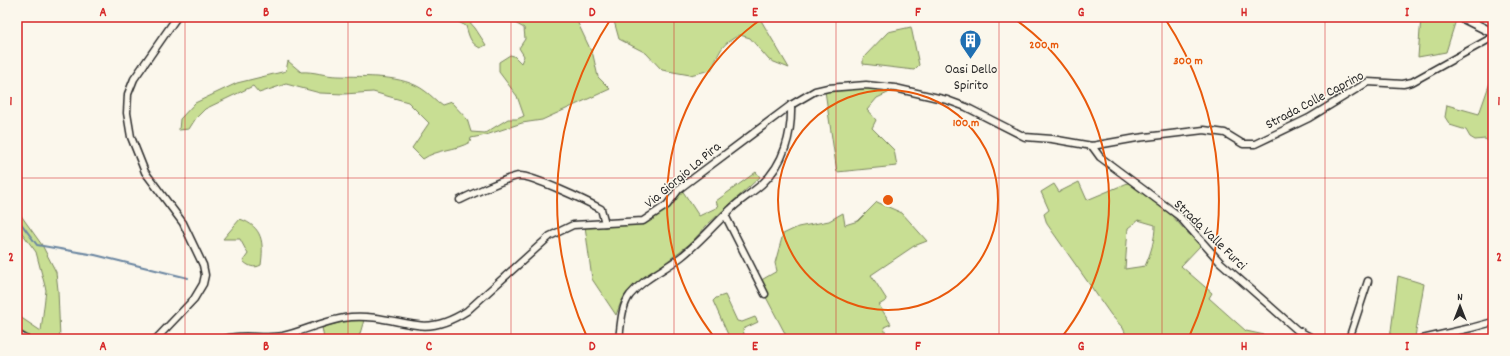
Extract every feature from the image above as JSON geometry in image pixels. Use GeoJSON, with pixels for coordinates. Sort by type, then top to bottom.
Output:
{"type":"FeatureCollection","features":[{"type":"Feature","properties":{"kind":"street"},"geometry":{"type":"LineString","coordinates":[[156,339],[194,299],[203,284],[205,275],[203,265],[182,223],[142,166],[131,137],[127,113],[128,94],[134,80],[152,51],[177,17]]}},
{"type":"Feature","properties":{"kind":"street"},"geometry":{"type":"LineString","coordinates":[[1461,17],[1493,33]]}},
{"type":"Feature","properties":{"kind":"street","name":"Strada Colle Caprino"},"geometry":{"type":"LineString","coordinates":[[1092,146],[1137,138],[1204,130],[1225,134],[1243,144],[1255,144],[1309,118],[1368,82],[1403,84],[1412,82],[1493,37]]}},
{"type":"Feature","properties":{"kind":"street","name":"Via Giorgio La Pira"},"geometry":{"type":"LineString","coordinates":[[225,339],[243,335],[263,339],[283,336],[350,317],[394,320],[419,326],[446,322],[466,311],[550,236],[573,226],[643,221],[655,215],[667,205],[679,189],[791,105],[804,96],[828,88],[866,85],[895,88],[940,98],[966,107],[1025,137],[1052,139],[1092,146]]}},
{"type":"Feature","properties":{"kind":"street"},"geometry":{"type":"LineString","coordinates":[[619,339],[624,306],[639,286],[696,245],[724,215],[761,185],[774,172],[782,158],[789,138],[791,105]]}},
{"type":"Feature","properties":{"kind":"street","name":"Strada Valle Furci"},"geometry":{"type":"LineString","coordinates":[[1092,146],[1100,157],[1178,216],[1220,262],[1297,330],[1314,339]]}},
{"type":"Feature","properties":{"kind":"street"},"geometry":{"type":"LineString","coordinates":[[460,200],[519,175],[541,182],[589,202],[601,209],[605,223]]}},
{"type":"Feature","properties":{"kind":"street"},"geometry":{"type":"LineString","coordinates":[[724,215],[765,294]]}},
{"type":"Feature","properties":{"kind":"street"},"geometry":{"type":"LineString","coordinates":[[1349,339],[1368,281]]}},
{"type":"Feature","properties":{"kind":"street"},"geometry":{"type":"LineString","coordinates":[[1422,339],[1493,322]]}},
{"type":"Feature","properties":{"kind":"street"},"geometry":{"type":"LineString","coordinates":[[17,334],[26,339]]}},
{"type":"Feature","properties":{"kind":"green space"},"geometry":{"type":"Polygon","coordinates":[[[449,17],[465,17],[475,28],[486,45],[480,48],[474,44],[470,39],[466,26],[449,17]]]}},
{"type":"Feature","properties":{"kind":"green space"},"geometry":{"type":"Polygon","coordinates":[[[510,17],[575,17],[593,55],[598,77],[610,89],[542,120],[522,123],[486,135],[471,138],[470,142],[464,145],[434,153],[423,159],[412,148],[429,123],[408,102],[373,92],[344,94],[320,93],[286,84],[259,93],[253,86],[205,109],[196,118],[189,129],[179,130],[180,119],[195,103],[237,83],[286,71],[288,61],[301,72],[333,76],[395,79],[406,82],[425,91],[442,105],[451,102],[467,119],[471,132],[485,133],[508,119],[517,119],[524,116],[517,96],[499,72],[499,62],[510,55],[514,56],[521,63],[524,56],[519,48],[525,39],[524,28],[515,23],[510,17]]]}},
{"type":"Feature","properties":{"kind":"green space"},"geometry":{"type":"Polygon","coordinates":[[[610,17],[759,17],[789,68],[769,60],[750,38],[740,35],[724,45],[711,70],[690,75],[662,70],[646,53],[619,39],[614,21],[610,17]]]}},
{"type":"Feature","properties":{"kind":"green space"},"geometry":{"type":"Polygon","coordinates":[[[1421,17],[1450,17],[1456,20],[1446,52],[1418,57],[1421,17]]]}},
{"type":"Feature","properties":{"kind":"green space"},"geometry":{"type":"Polygon","coordinates":[[[911,27],[919,65],[914,70],[863,64],[863,58],[888,32],[911,27]]]}},
{"type":"Feature","properties":{"kind":"green space"},"geometry":{"type":"Polygon","coordinates":[[[1493,74],[1493,144],[1485,139],[1475,140],[1470,137],[1466,130],[1450,125],[1445,117],[1447,105],[1479,114],[1493,74]]]}},
{"type":"Feature","properties":{"kind":"green space"},"geometry":{"type":"Polygon","coordinates":[[[868,88],[892,91],[877,98],[867,110],[876,120],[872,128],[894,150],[897,166],[837,172],[825,91],[868,88]]]}},
{"type":"Feature","properties":{"kind":"green space"},"geometry":{"type":"Polygon","coordinates":[[[756,172],[760,177],[707,225],[692,242],[629,291],[621,302],[616,315],[592,279],[585,226],[628,224],[650,218],[661,212],[682,190],[699,216],[718,207],[716,201],[756,172]]]}},
{"type":"Feature","properties":{"kind":"green space"},"geometry":{"type":"Polygon","coordinates":[[[1079,182],[1087,200],[1130,182],[1171,215],[1200,246],[1181,266],[1212,293],[1209,298],[1246,331],[1269,336],[1268,339],[1128,339],[1123,328],[1111,315],[1047,224],[1044,214],[1049,210],[1041,192],[1054,184],[1059,192],[1079,182]],[[1138,220],[1128,228],[1125,269],[1145,266],[1152,246],[1155,225],[1138,220]]]}},
{"type":"Feature","properties":{"kind":"green space"},"geometry":{"type":"Polygon","coordinates":[[[877,202],[902,213],[927,241],[914,246],[871,275],[887,300],[879,305],[891,324],[884,327],[887,339],[788,339],[758,282],[777,271],[775,263],[783,234],[798,227],[829,221],[843,213],[845,225],[858,221],[877,202]]]}},
{"type":"Feature","properties":{"kind":"green space"},"geometry":{"type":"Polygon","coordinates":[[[17,210],[42,245],[56,272],[60,339],[33,339],[17,329],[17,315],[41,331],[46,290],[36,252],[17,226],[17,210]]]}},
{"type":"Feature","properties":{"kind":"green space"},"geometry":{"type":"Polygon","coordinates":[[[240,219],[248,222],[258,231],[262,243],[261,265],[256,267],[243,261],[248,254],[240,239],[223,239],[240,219]]]}},
{"type":"Feature","properties":{"kind":"green space"},"geometry":{"type":"Polygon","coordinates":[[[1398,276],[1424,284],[1415,337],[1390,339],[1398,276]]]}},
{"type":"Feature","properties":{"kind":"green space"},"geometry":{"type":"Polygon","coordinates":[[[725,295],[737,321],[742,322],[755,317],[758,322],[743,329],[745,339],[730,339],[713,301],[716,298],[725,295]]]}},
{"type":"Feature","properties":{"kind":"green space"},"geometry":{"type":"Polygon","coordinates":[[[351,320],[364,320],[359,337],[324,339],[322,327],[351,320]]]}},
{"type":"Feature","properties":{"kind":"waterway"},"geometry":{"type":"LineString","coordinates":[[17,218],[37,245],[95,255],[188,278]]}},
{"type":"Feature","properties":{"kind":"place","name":"Oasi Dello Spirito"},"geometry":{"type":"Point","coordinates":[971,60]}}]}
